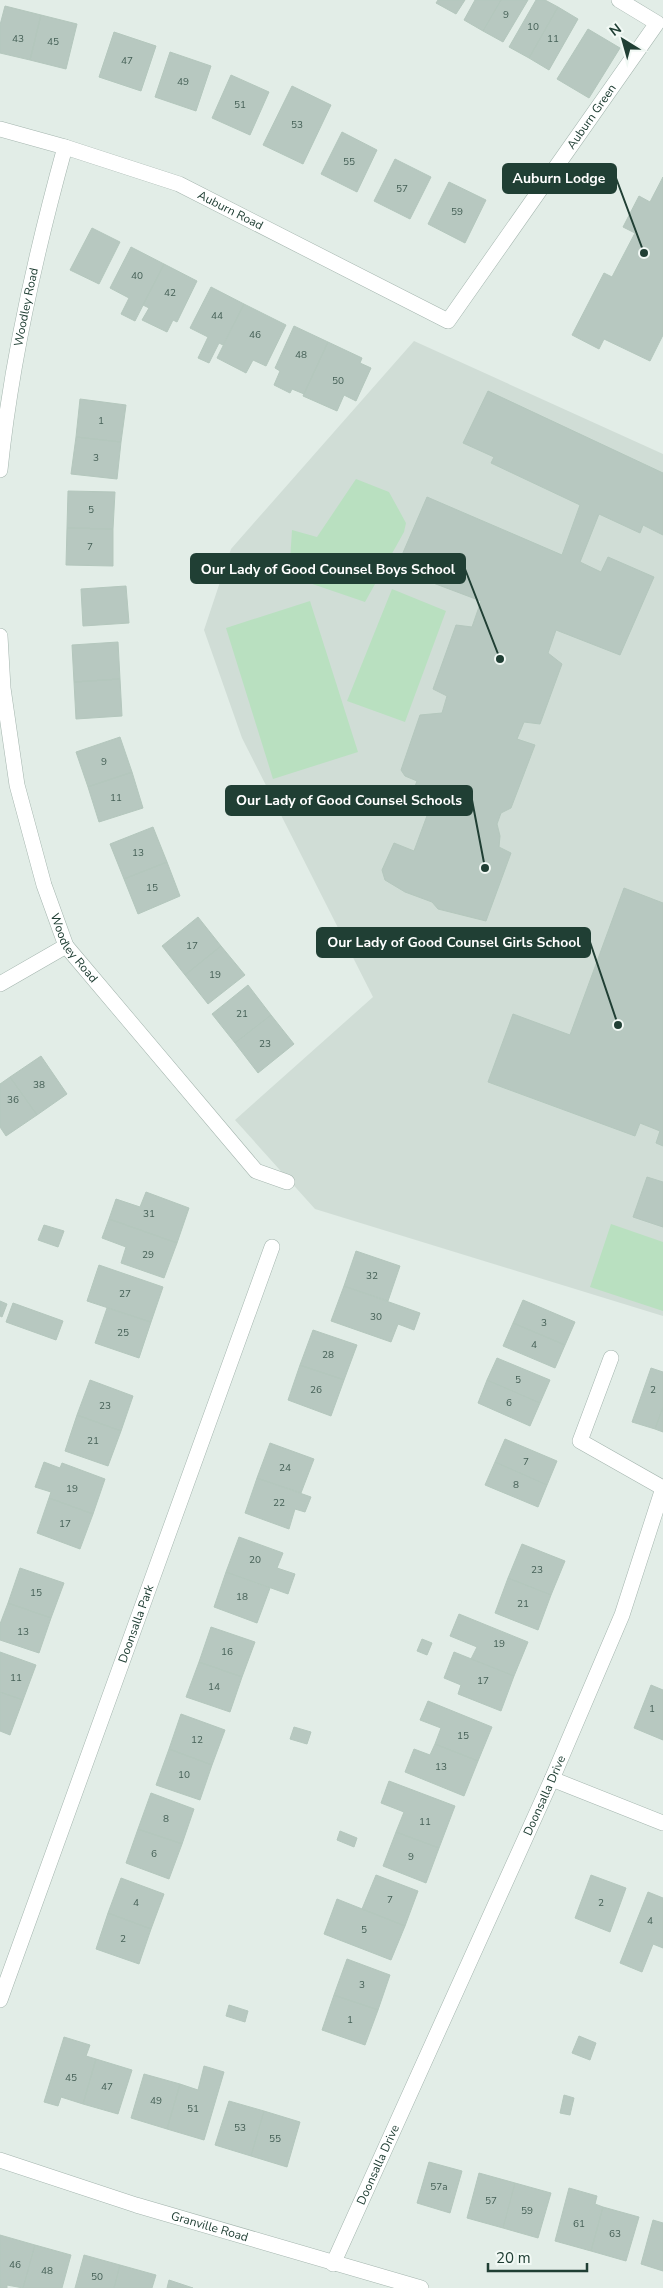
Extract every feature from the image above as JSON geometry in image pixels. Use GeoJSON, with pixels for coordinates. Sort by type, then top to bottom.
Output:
{"type":"FeatureCollection","features":[{"type":"Feature","properties":{"kind":"street","name":"Auburn Green"},"geometry":{"type":"LineString","coordinates":[[448,321],[657,23],[619,0]]}},
{"type":"Feature","properties":{"kind":"street","name":"Auburn Road"},"geometry":{"type":"LineString","coordinates":[[0,129],[65,147],[179,184],[448,321]]}},
{"type":"Feature","properties":{"kind":"street","name":"Woodley Road"},"geometry":{"type":"LineString","coordinates":[[0,470],[6,416],[44,225],[65,147]]}},
{"type":"Feature","properties":{"kind":"street","name":"Woodley Road"},"geometry":{"type":"LineString","coordinates":[[0,636],[3,688],[17,785],[44,885],[66,946],[256,1171],[287,1182]]}},
{"type":"Feature","properties":{"kind":"street"},"geometry":{"type":"LineString","coordinates":[[0,984],[66,946]]}},
{"type":"Feature","properties":{"kind":"street","name":"Doonsalla Park"},"geometry":{"type":"LineString","coordinates":[[0,2000],[272,1248]]}},
{"type":"Feature","properties":{"kind":"street","name":"Doonsalla Drive"},"geometry":{"type":"LineString","coordinates":[[333,2264],[552,1779],[622,1615],[663,1488],[580,1441],[611,1358]]}},
{"type":"Feature","properties":{"kind":"street"},"geometry":{"type":"LineString","coordinates":[[552,1779],[663,1823]]}},
{"type":"Feature","properties":{"kind":"street","name":"Granville Road"},"geometry":{"type":"LineString","coordinates":[[0,2160],[136,2205],[333,2264],[421,2288]]}},
{"type":"Feature","properties":{"kind":"shaded area"},"geometry":{"type":"Polygon","coordinates":[[[414,341],[663,454],[663,1316],[315,1209],[235,1120],[373,997],[242,738],[204,630],[231,549],[414,341]]]}},
{"type":"Feature","properties":{"kind":"green space"},"geometry":{"type":"Polygon","coordinates":[[[356,479],[389,492],[406,523],[404,532],[365,602],[289,576],[292,530],[317,537],[356,479]]]}},
{"type":"Feature","properties":{"kind":"green space"},"geometry":{"type":"Polygon","coordinates":[[[392,589],[446,611],[405,722],[347,701],[392,589]]]}},
{"type":"Feature","properties":{"kind":"green space"},"geometry":{"type":"Polygon","coordinates":[[[310,601],[358,752],[273,779],[226,628],[310,601]]]}},
{"type":"Feature","properties":{"kind":"green space"},"geometry":{"type":"Polygon","coordinates":[[[611,1224],[663,1242],[663,1311],[590,1287],[611,1224]]]}},
{"type":"Feature","properties":{"kind":"building"},"geometry":{"type":"Polygon","coordinates":[[[438,0],[465,0],[456,14],[436,3],[438,0]]]}},
{"type":"Feature","properties":{"kind":"building"},"geometry":{"type":"Polygon","coordinates":[[[475,0],[501,0],[483,31],[464,20],[475,0]]]}},
{"type":"Feature","properties":{"kind":"building"},"geometry":{"type":"Polygon","coordinates":[[[501,0],[528,0],[503,42],[483,31],[501,0]]]}},
{"type":"Feature","properties":{"kind":"building"},"geometry":{"type":"Polygon","coordinates":[[[536,0],[545,0],[558,7],[529,58],[509,47],[536,0]]]}},
{"type":"Feature","properties":{"kind":"building"},"geometry":{"type":"Polygon","coordinates":[[[5,6],[41,15],[30,60],[0,53],[0,25],[5,6]]]}},
{"type":"Feature","properties":{"kind":"building"},"geometry":{"type":"Polygon","coordinates":[[[558,7],[578,19],[549,70],[529,58],[558,7]]]}},
{"type":"Feature","properties":{"kind":"building"},"geometry":{"type":"Polygon","coordinates":[[[41,15],[77,24],[66,69],[30,60],[41,15]]]}},
{"type":"Feature","properties":{"kind":"building"},"geometry":{"type":"Polygon","coordinates":[[[588,29],[620,48],[589,98],[557,79],[588,29]]]}},
{"type":"Feature","properties":{"kind":"building"},"geometry":{"type":"Polygon","coordinates":[[[114,32],[156,46],[141,91],[99,77],[114,32]]]}},
{"type":"Feature","properties":{"kind":"building"},"geometry":{"type":"Polygon","coordinates":[[[170,52],[211,66],[196,111],[155,97],[170,52]]]}},
{"type":"Feature","properties":{"kind":"building"},"geometry":{"type":"Polygon","coordinates":[[[231,75],[269,92],[250,135],[212,118],[231,75]]]}},
{"type":"Feature","properties":{"kind":"building"},"geometry":{"type":"Polygon","coordinates":[[[292,86],[331,105],[303,164],[263,145],[292,86]]]}},
{"type":"Feature","properties":{"kind":"building"},"geometry":{"type":"Polygon","coordinates":[[[342,132],[377,150],[357,192],[321,174],[342,132]]]}},
{"type":"Feature","properties":{"kind":"building"},"geometry":{"type":"Polygon","coordinates":[[[395,159],[431,177],[410,219],[374,201],[395,159]]]}},
{"type":"Feature","properties":{"kind":"building"},"geometry":{"type":"Polygon","coordinates":[[[663,177],[663,335],[650,361],[604,339],[599,349],[572,335],[604,273],[612,277],[635,233],[623,227],[639,196],[650,202],[663,177]]]}},
{"type":"Feature","properties":{"kind":"building"},"geometry":{"type":"Polygon","coordinates":[[[449,182],[486,200],[465,243],[428,224],[449,182]]]}},
{"type":"Feature","properties":{"kind":"building"},"geometry":{"type":"Polygon","coordinates":[[[92,228],[120,242],[99,284],[70,270],[92,228]]]}},
{"type":"Feature","properties":{"kind":"building"},"geometry":{"type":"Polygon","coordinates":[[[131,247],[164,264],[135,321],[121,314],[129,298],[110,288],[131,247]]]}},
{"type":"Feature","properties":{"kind":"building"},"geometry":{"type":"Polygon","coordinates":[[[164,264],[197,281],[177,322],[173,320],[167,332],[142,320],[149,308],[143,305],[164,264]]]}},
{"type":"Feature","properties":{"kind":"building"},"geometry":{"type":"Polygon","coordinates":[[[211,287],[244,304],[223,345],[219,343],[209,363],[198,358],[208,337],[190,328],[211,287]]]}},
{"type":"Feature","properties":{"kind":"building"},"geometry":{"type":"Polygon","coordinates":[[[244,304],[286,325],[266,366],[253,360],[246,373],[217,358],[244,304]]]}},
{"type":"Feature","properties":{"kind":"building"},"geometry":{"type":"Polygon","coordinates":[[[294,326],[328,342],[304,394],[292,389],[290,393],[274,385],[280,371],[275,368],[294,326]]]}},
{"type":"Feature","properties":{"kind":"building"},"geometry":{"type":"Polygon","coordinates":[[[328,342],[362,358],[360,363],[371,368],[356,401],[344,395],[337,411],[303,396],[328,342]]]}},
{"type":"Feature","properties":{"kind":"building"},"geometry":{"type":"Polygon","coordinates":[[[488,391],[663,473],[663,535],[643,525],[640,533],[599,514],[580,562],[601,572],[608,557],[654,577],[620,655],[556,630],[548,653],[562,664],[540,724],[524,722],[517,739],[535,745],[511,808],[501,813],[497,824],[500,836],[499,847],[511,853],[486,921],[438,909],[432,902],[405,892],[385,880],[382,870],[394,843],[414,851],[428,813],[415,806],[411,797],[417,781],[405,776],[401,770],[420,715],[442,713],[447,696],[433,689],[456,625],[472,627],[481,601],[396,569],[427,497],[562,555],[580,505],[491,463],[494,457],[463,443],[488,391]]]}},
{"type":"Feature","properties":{"kind":"building"},"geometry":{"type":"Polygon","coordinates":[[[80,399],[126,405],[121,442],[76,437],[80,399]]]}},
{"type":"Feature","properties":{"kind":"building"},"geometry":{"type":"Polygon","coordinates":[[[76,437],[121,442],[117,479],[71,474],[76,437]]]}},
{"type":"Feature","properties":{"kind":"building"},"geometry":{"type":"Polygon","coordinates":[[[68,491],[115,492],[113,529],[67,528],[68,491]]]}},
{"type":"Feature","properties":{"kind":"building"},"geometry":{"type":"Polygon","coordinates":[[[67,528],[113,529],[113,566],[66,565],[67,528]]]}},
{"type":"Feature","properties":{"kind":"building"},"geometry":{"type":"Polygon","coordinates":[[[126,586],[129,623],[83,626],[81,589],[126,586]]]}},
{"type":"Feature","properties":{"kind":"building"},"geometry":{"type":"Polygon","coordinates":[[[118,642],[120,679],[74,682],[72,645],[118,642]]]}},
{"type":"Feature","properties":{"kind":"building"},"geometry":{"type":"Polygon","coordinates":[[[120,679],[122,716],[76,719],[74,682],[120,679]]]}},
{"type":"Feature","properties":{"kind":"building"},"geometry":{"type":"Polygon","coordinates":[[[120,737],[132,772],[88,787],[76,752],[120,737]]]}},
{"type":"Feature","properties":{"kind":"building"},"geometry":{"type":"Polygon","coordinates":[[[132,772],[143,808],[99,822],[88,787],[132,772]]]}},
{"type":"Feature","properties":{"kind":"building"},"geometry":{"type":"Polygon","coordinates":[[[153,827],[167,862],[124,879],[110,844],[153,827]]]}},
{"type":"Feature","properties":{"kind":"building"},"geometry":{"type":"Polygon","coordinates":[[[167,862],[180,896],[138,914],[124,879],[167,862]]]}},
{"type":"Feature","properties":{"kind":"building"},"geometry":{"type":"Polygon","coordinates":[[[624,888],[663,903],[663,1146],[656,1143],[660,1131],[640,1123],[635,1136],[488,1082],[513,1014],[570,1035],[624,888]]]}},
{"type":"Feature","properties":{"kind":"building"},"geometry":{"type":"Polygon","coordinates":[[[198,917],[221,946],[185,975],[162,946],[198,917]]]}},
{"type":"Feature","properties":{"kind":"building"},"geometry":{"type":"Polygon","coordinates":[[[221,946],[245,975],[208,1004],[185,975],[221,946]]]}},
{"type":"Feature","properties":{"kind":"building"},"geometry":{"type":"Polygon","coordinates":[[[248,985],[271,1015],[235,1043],[212,1014],[248,985]]]}},
{"type":"Feature","properties":{"kind":"building"},"geometry":{"type":"Polygon","coordinates":[[[271,1015],[294,1044],[258,1073],[235,1043],[271,1015]]]}},
{"type":"Feature","properties":{"kind":"building"},"geometry":{"type":"Polygon","coordinates":[[[41,1056],[67,1094],[37,1115],[10,1077],[41,1056]]]}},
{"type":"Feature","properties":{"kind":"building"},"geometry":{"type":"Polygon","coordinates":[[[10,1077],[37,1115],[6,1136],[0,1127],[0,1084],[10,1077]]]}},
{"type":"Feature","properties":{"kind":"building"},"geometry":{"type":"Polygon","coordinates":[[[647,1177],[663,1182],[663,1227],[633,1217],[647,1177]]]}},
{"type":"Feature","properties":{"kind":"building"},"geometry":{"type":"Polygon","coordinates":[[[146,1192],[189,1208],[177,1243],[109,1219],[116,1199],[140,1207],[146,1192]]]}},
{"type":"Feature","properties":{"kind":"building"},"geometry":{"type":"Polygon","coordinates":[[[109,1219],[177,1243],[164,1278],[121,1263],[126,1247],[102,1238],[109,1219]]]}},
{"type":"Feature","properties":{"kind":"building"},"geometry":{"type":"Polygon","coordinates":[[[44,1225],[64,1231],[58,1247],[38,1240],[44,1225]]]}},
{"type":"Feature","properties":{"kind":"building"},"geometry":{"type":"Polygon","coordinates":[[[356,1251],[400,1266],[388,1301],[344,1286],[356,1251]]]}},
{"type":"Feature","properties":{"kind":"building"},"geometry":{"type":"Polygon","coordinates":[[[99,1265],[163,1287],[151,1322],[87,1301],[99,1265]]]}},
{"type":"Feature","properties":{"kind":"building"},"geometry":{"type":"Polygon","coordinates":[[[344,1286],[420,1313],[414,1330],[398,1324],[391,1342],[331,1321],[344,1286]]]}},
{"type":"Feature","properties":{"kind":"building"},"geometry":{"type":"Polygon","coordinates":[[[523,1300],[575,1322],[565,1345],[513,1323],[523,1300]]]}},
{"type":"Feature","properties":{"kind":"building"},"geometry":{"type":"Polygon","coordinates":[[[0,1301],[7,1304],[2,1317],[0,1316],[0,1301]]]}},
{"type":"Feature","properties":{"kind":"building"},"geometry":{"type":"Polygon","coordinates":[[[13,1303],[63,1321],[56,1340],[6,1322],[13,1303]]]}},
{"type":"Feature","properties":{"kind":"building"},"geometry":{"type":"Polygon","coordinates":[[[107,1308],[151,1322],[139,1358],[95,1343],[107,1308]]]}},
{"type":"Feature","properties":{"kind":"building"},"geometry":{"type":"Polygon","coordinates":[[[513,1323],[565,1345],[555,1368],[503,1346],[513,1323]]]}},
{"type":"Feature","properties":{"kind":"building"},"geometry":{"type":"Polygon","coordinates":[[[313,1330],[357,1345],[344,1380],[300,1365],[313,1330]]]}},
{"type":"Feature","properties":{"kind":"building"},"geometry":{"type":"Polygon","coordinates":[[[497,1358],[550,1380],[540,1403],[487,1380],[497,1358]]]}},
{"type":"Feature","properties":{"kind":"building"},"geometry":{"type":"Polygon","coordinates":[[[300,1365],[344,1380],[331,1416],[288,1400],[300,1365]]]}},
{"type":"Feature","properties":{"kind":"building"},"geometry":{"type":"Polygon","coordinates":[[[651,1368],[663,1372],[663,1407],[655,1429],[632,1422],[651,1368]]]}},
{"type":"Feature","properties":{"kind":"building"},"geometry":{"type":"Polygon","coordinates":[[[90,1380],[133,1396],[121,1431],[77,1415],[90,1380]]]}},
{"type":"Feature","properties":{"kind":"building"},"geometry":{"type":"Polygon","coordinates":[[[487,1380],[540,1403],[530,1426],[478,1403],[487,1380]]]}},
{"type":"Feature","properties":{"kind":"building"},"geometry":{"type":"Polygon","coordinates":[[[663,1407],[663,1432],[655,1429],[663,1407]]]}},
{"type":"Feature","properties":{"kind":"building"},"geometry":{"type":"Polygon","coordinates":[[[77,1415],[121,1431],[108,1466],[65,1451],[77,1415]]]}},
{"type":"Feature","properties":{"kind":"building"},"geometry":{"type":"Polygon","coordinates":[[[505,1439],[557,1461],[547,1485],[495,1462],[505,1439]]]}},
{"type":"Feature","properties":{"kind":"building"},"geometry":{"type":"Polygon","coordinates":[[[270,1443],[314,1459],[301,1493],[257,1478],[270,1443]]]}},
{"type":"Feature","properties":{"kind":"building"},"geometry":{"type":"Polygon","coordinates":[[[44,1462],[60,1468],[62,1463],[105,1479],[93,1514],[49,1498],[51,1492],[35,1487],[44,1462]]]}},
{"type":"Feature","properties":{"kind":"building"},"geometry":{"type":"Polygon","coordinates":[[[495,1462],[547,1485],[538,1507],[485,1485],[495,1462]]]}},
{"type":"Feature","properties":{"kind":"building"},"geometry":{"type":"Polygon","coordinates":[[[257,1478],[311,1497],[305,1512],[295,1509],[289,1529],[245,1513],[257,1478]]]}},
{"type":"Feature","properties":{"kind":"building"},"geometry":{"type":"Polygon","coordinates":[[[49,1498],[93,1514],[80,1549],[37,1533],[49,1498]]]}},
{"type":"Feature","properties":{"kind":"building"},"geometry":{"type":"Polygon","coordinates":[[[239,1537],[283,1553],[277,1568],[295,1574],[288,1594],[226,1572],[239,1537]]]}},
{"type":"Feature","properties":{"kind":"building"},"geometry":{"type":"Polygon","coordinates":[[[522,1544],[565,1561],[551,1595],[508,1578],[522,1544]]]}},
{"type":"Feature","properties":{"kind":"building"},"geometry":{"type":"Polygon","coordinates":[[[20,1568],[64,1583],[51,1618],[8,1603],[20,1568]]]}},
{"type":"Feature","properties":{"kind":"building"},"geometry":{"type":"Polygon","coordinates":[[[226,1572],[270,1588],[257,1623],[214,1607],[226,1572]]]}},
{"type":"Feature","properties":{"kind":"building"},"geometry":{"type":"Polygon","coordinates":[[[508,1578],[551,1595],[538,1630],[495,1613],[508,1578]]]}},
{"type":"Feature","properties":{"kind":"building"},"geometry":{"type":"Polygon","coordinates":[[[8,1603],[51,1618],[39,1653],[0,1640],[0,1624],[8,1603]]]}},
{"type":"Feature","properties":{"kind":"building"},"geometry":{"type":"Polygon","coordinates":[[[459,1614],[528,1642],[514,1676],[471,1659],[477,1647],[450,1636],[459,1614]]]}},
{"type":"Feature","properties":{"kind":"building"},"geometry":{"type":"Polygon","coordinates":[[[211,1627],[255,1642],[242,1677],[199,1662],[211,1627]]]}},
{"type":"Feature","properties":{"kind":"building"},"geometry":{"type":"Polygon","coordinates":[[[422,1639],[432,1643],[427,1655],[417,1651],[422,1639]]]}},
{"type":"Feature","properties":{"kind":"building"},"geometry":{"type":"Polygon","coordinates":[[[0,1652],[36,1665],[23,1700],[0,1692],[0,1652]]]}},
{"type":"Feature","properties":{"kind":"building"},"geometry":{"type":"Polygon","coordinates":[[[454,1652],[514,1676],[501,1711],[458,1694],[461,1685],[444,1678],[454,1652]]]}},
{"type":"Feature","properties":{"kind":"building"},"geometry":{"type":"Polygon","coordinates":[[[199,1662],[242,1677],[230,1712],[186,1697],[199,1662]]]}},
{"type":"Feature","properties":{"kind":"building"},"geometry":{"type":"Polygon","coordinates":[[[651,1685],[663,1690],[663,1740],[634,1728],[651,1685]]]}},
{"type":"Feature","properties":{"kind":"building"},"geometry":{"type":"Polygon","coordinates":[[[0,1692],[23,1700],[10,1735],[0,1731],[0,1692]]]}},
{"type":"Feature","properties":{"kind":"building"},"geometry":{"type":"Polygon","coordinates":[[[428,1701],[492,1727],[478,1761],[435,1744],[441,1728],[420,1720],[428,1701]]]}},
{"type":"Feature","properties":{"kind":"building"},"geometry":{"type":"Polygon","coordinates":[[[181,1714],[225,1730],[212,1765],[169,1749],[181,1714]]]}},
{"type":"Feature","properties":{"kind":"building"},"geometry":{"type":"Polygon","coordinates":[[[294,1727],[311,1732],[307,1744],[290,1739],[294,1727]]]}},
{"type":"Feature","properties":{"kind":"building"},"geometry":{"type":"Polygon","coordinates":[[[435,1744],[478,1761],[464,1796],[405,1772],[414,1749],[430,1755],[435,1744]]]}},
{"type":"Feature","properties":{"kind":"building"},"geometry":{"type":"Polygon","coordinates":[[[169,1749],[212,1765],[200,1800],[156,1785],[169,1749]]]}},
{"type":"Feature","properties":{"kind":"building"},"geometry":{"type":"Polygon","coordinates":[[[389,1781],[455,1806],[439,1848],[396,1832],[404,1812],[381,1803],[389,1781]]]}},
{"type":"Feature","properties":{"kind":"building"},"geometry":{"type":"Polygon","coordinates":[[[151,1793],[194,1809],[182,1844],[138,1829],[151,1793]]]}},
{"type":"Feature","properties":{"kind":"building"},"geometry":{"type":"Polygon","coordinates":[[[138,1829],[182,1844],[169,1879],[126,1863],[138,1829]]]}},
{"type":"Feature","properties":{"kind":"building"},"geometry":{"type":"Polygon","coordinates":[[[340,1831],[357,1838],[354,1847],[337,1840],[340,1831]]]}},
{"type":"Feature","properties":{"kind":"building"},"geometry":{"type":"Polygon","coordinates":[[[396,1832],[439,1848],[426,1883],[383,1866],[396,1832]]]}},
{"type":"Feature","properties":{"kind":"building"},"geometry":{"type":"Polygon","coordinates":[[[376,1875],[418,1891],[405,1926],[362,1909],[376,1875]]]}},
{"type":"Feature","properties":{"kind":"building"},"geometry":{"type":"Polygon","coordinates":[[[591,1875],[626,1888],[610,1932],[575,1918],[591,1875]]]}},
{"type":"Feature","properties":{"kind":"building"},"geometry":{"type":"Polygon","coordinates":[[[121,1878],[164,1894],[151,1929],[108,1913],[121,1878]]]}},
{"type":"Feature","properties":{"kind":"building"},"geometry":{"type":"Polygon","coordinates":[[[648,1892],[663,1898],[663,1948],[653,1944],[642,1972],[620,1963],[648,1892]]]}},
{"type":"Feature","properties":{"kind":"building"},"geometry":{"type":"Polygon","coordinates":[[[337,1899],[405,1926],[391,1960],[324,1934],[337,1899]]]}},
{"type":"Feature","properties":{"kind":"building"},"geometry":{"type":"Polygon","coordinates":[[[108,1913],[151,1929],[139,1964],[96,1949],[108,1913]]]}},
{"type":"Feature","properties":{"kind":"building"},"geometry":{"type":"Polygon","coordinates":[[[347,1959],[390,1975],[378,2010],[334,1995],[347,1959]]]}},
{"type":"Feature","properties":{"kind":"building"},"geometry":{"type":"Polygon","coordinates":[[[334,1995],[378,2010],[365,2045],[322,2030],[334,1995]]]}},
{"type":"Feature","properties":{"kind":"building"},"geometry":{"type":"Polygon","coordinates":[[[229,2005],[248,2011],[245,2022],[226,2016],[229,2005]]]}},
{"type":"Feature","properties":{"kind":"building"},"geometry":{"type":"Polygon","coordinates":[[[579,2036],[596,2043],[590,2060],[572,2053],[579,2036]]]}},
{"type":"Feature","properties":{"kind":"building"},"geometry":{"type":"Polygon","coordinates":[[[64,2037],[90,2045],[86,2056],[96,2059],[83,2104],[61,2097],[58,2106],[44,2102],[64,2037]]]}},
{"type":"Feature","properties":{"kind":"building"},"geometry":{"type":"Polygon","coordinates":[[[96,2059],[132,2070],[118,2114],[83,2104],[96,2059]]]}},
{"type":"Feature","properties":{"kind":"building"},"geometry":{"type":"Polygon","coordinates":[[[204,2066],[224,2072],[204,2140],[167,2129],[180,2084],[198,2090],[204,2066]]]}},
{"type":"Feature","properties":{"kind":"building"},"geometry":{"type":"Polygon","coordinates":[[[144,2074],[180,2084],[167,2129],[131,2118],[144,2074]]]}},
{"type":"Feature","properties":{"kind":"building"},"geometry":{"type":"Polygon","coordinates":[[[564,2095],[574,2098],[570,2115],[560,2113],[564,2095]]]}},
{"type":"Feature","properties":{"kind":"building"},"geometry":{"type":"Polygon","coordinates":[[[229,2101],[264,2111],[251,2156],[215,2145],[229,2101]]]}},
{"type":"Feature","properties":{"kind":"building"},"geometry":{"type":"Polygon","coordinates":[[[264,2111],[300,2122],[287,2167],[251,2156],[264,2111]]]}},
{"type":"Feature","properties":{"kind":"building"},"geometry":{"type":"Polygon","coordinates":[[[429,2162],[462,2171],[450,2213],[417,2203],[429,2162]]]}},
{"type":"Feature","properties":{"kind":"building"},"geometry":{"type":"Polygon","coordinates":[[[479,2173],[515,2183],[503,2228],[467,2218],[479,2173]]]}},
{"type":"Feature","properties":{"kind":"building"},"geometry":{"type":"Polygon","coordinates":[[[515,2183],[551,2193],[538,2238],[503,2228],[515,2183]]]}},
{"type":"Feature","properties":{"kind":"building"},"geometry":{"type":"Polygon","coordinates":[[[569,2188],[597,2196],[595,2204],[603,2207],[591,2251],[555,2241],[569,2188]]]}},
{"type":"Feature","properties":{"kind":"building"},"geometry":{"type":"Polygon","coordinates":[[[603,2207],[639,2217],[626,2261],[591,2251],[603,2207]]]}},
{"type":"Feature","properties":{"kind":"building"},"geometry":{"type":"Polygon","coordinates":[[[653,2220],[663,2223],[663,2271],[641,2264],[653,2220]]]}},
{"type":"Feature","properties":{"kind":"building"},"geometry":{"type":"Polygon","coordinates":[[[0,2235],[35,2245],[23,2288],[7,2285],[7,2288],[0,2288],[0,2235]]]}},
{"type":"Feature","properties":{"kind":"building"},"geometry":{"type":"Polygon","coordinates":[[[35,2245],[71,2255],[62,2288],[23,2288],[35,2245]]]}},
{"type":"Feature","properties":{"kind":"building"},"geometry":{"type":"Polygon","coordinates":[[[84,2255],[120,2265],[114,2288],[75,2288],[84,2255]]]}},
{"type":"Feature","properties":{"kind":"building"},"geometry":{"type":"Polygon","coordinates":[[[120,2265],[156,2275],[152,2288],[114,2288],[120,2265]]]}},
{"type":"Feature","properties":{"kind":"building"},"geometry":{"type":"Polygon","coordinates":[[[169,2280],[193,2288],[167,2288],[169,2280]]]}},
{"type":"Feature","properties":{"kind":"place","name":"Auburn Lodge"},"geometry":{"type":"Point","coordinates":[644,253]}},
{"type":"Feature","properties":{"kind":"place","name":"Our Lady of Good Counsel Boys School"},"geometry":{"type":"Point","coordinates":[500,659]}},
{"type":"Feature","properties":{"kind":"place","name":"Our Lady of Good Counsel Schools"},"geometry":{"type":"Point","coordinates":[485,868]}},
{"type":"Feature","properties":{"kind":"place","name":"Our Lady of Good Counsel Girls School"},"geometry":{"type":"Point","coordinates":[618,1025]}}]}
